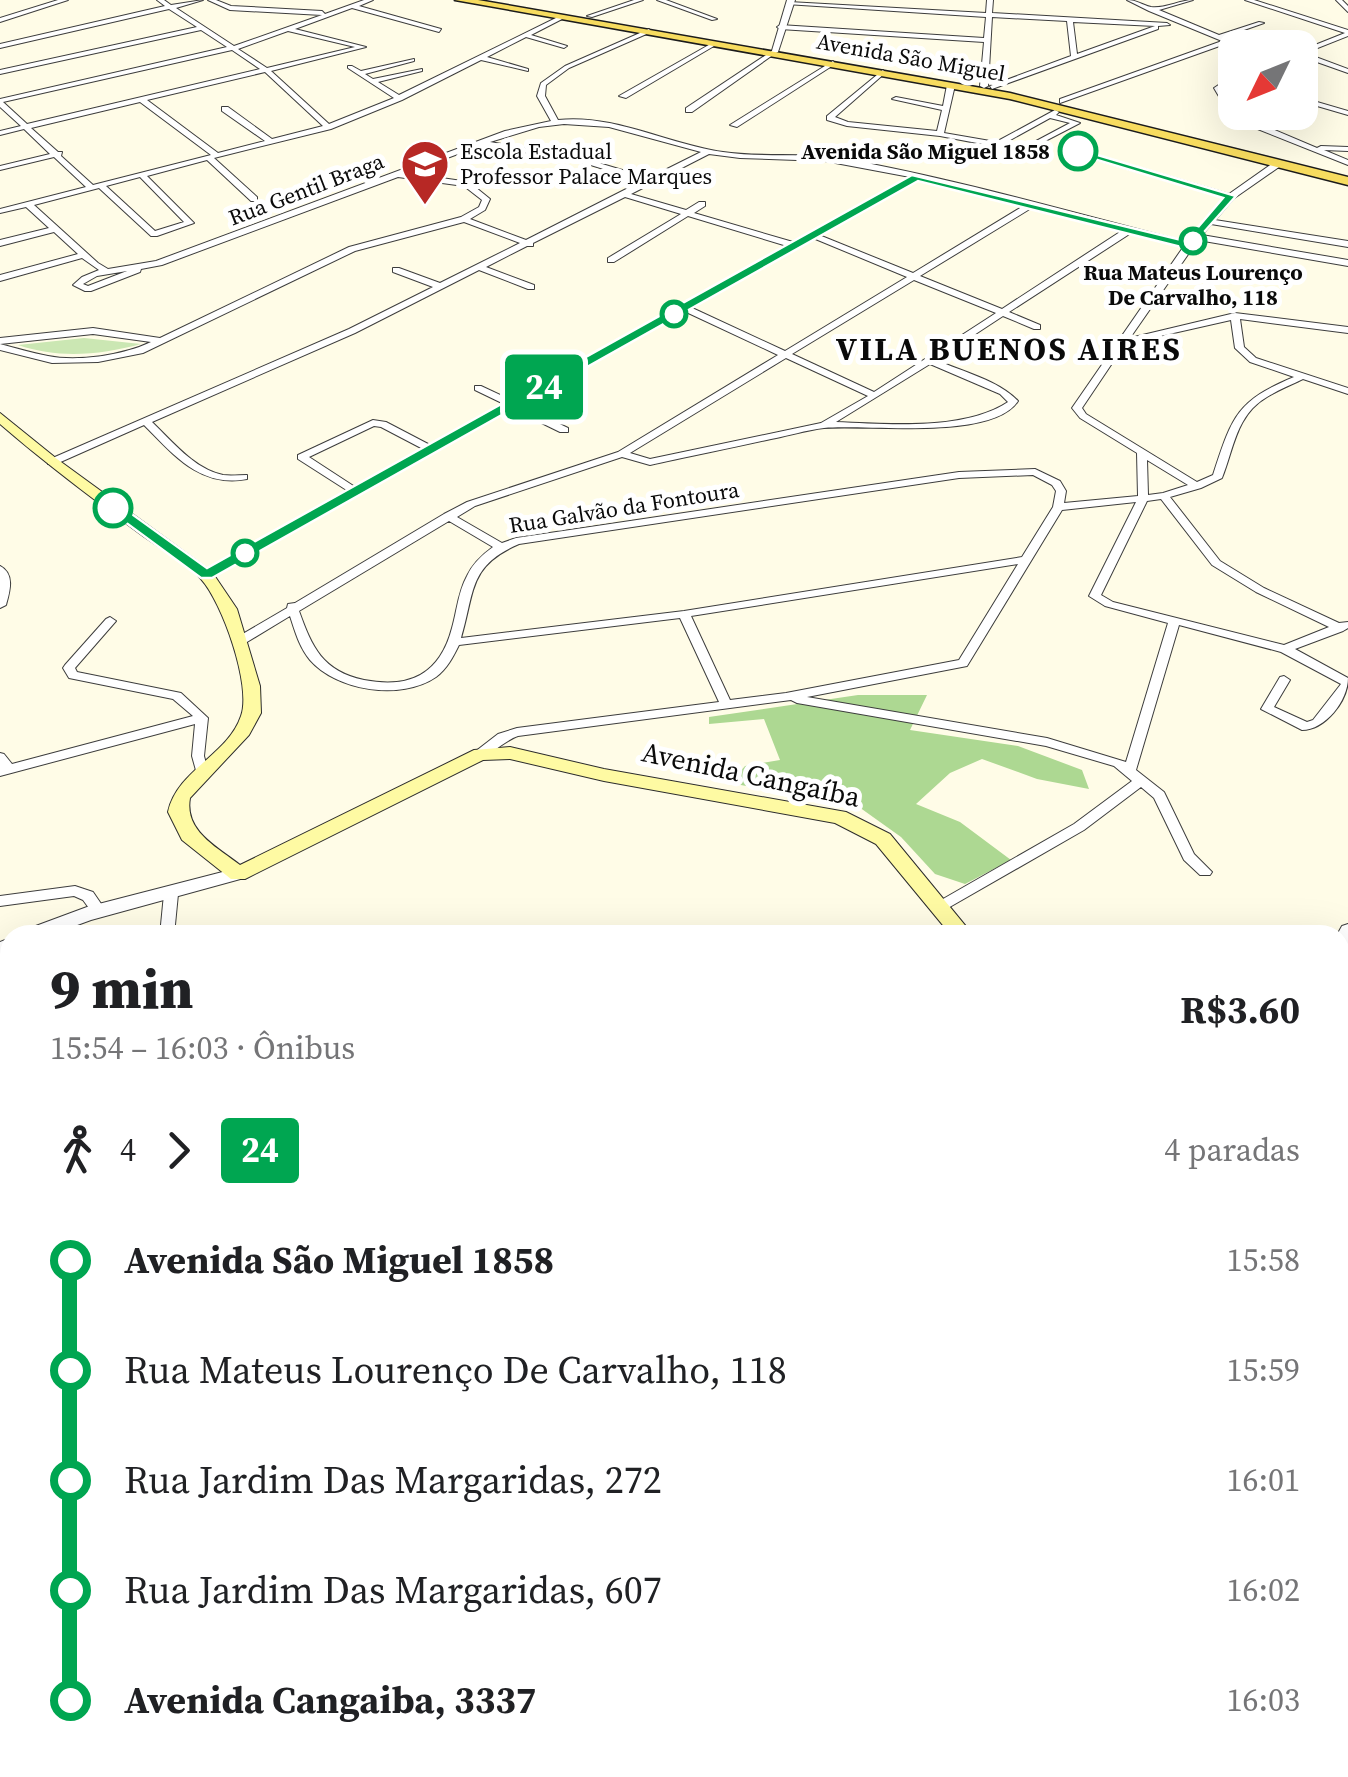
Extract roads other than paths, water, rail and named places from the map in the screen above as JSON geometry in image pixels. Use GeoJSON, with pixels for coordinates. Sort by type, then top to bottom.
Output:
{"type":"FeatureCollection","features":[{"type":"Feature","properties":{"kind":"main road","name":"Avenida São Miguel"},"geometry":{"type":"LineString","coordinates":[[460,0],[776,50],[1064,104],[1276,164],[1348,177]]}},
{"type":"Feature","properties":{"kind":"main road","name":"Avenida São Miguel"},"geometry":{"type":"LineString","coordinates":[[495,0],[988,86],[1348,177]]}},
{"type":"Feature","properties":{"kind":"main road"},"geometry":{"type":"LineString","coordinates":[[0,417],[52,462],[206,575],[229,609],[251,686],[252,713],[243,731],[181,796],[180,821],[189,835],[238,874],[480,754]]}},
{"type":"Feature","properties":{"kind":"main road","name":"Avenida Cangaíba"},"geometry":{"type":"LineString","coordinates":[[480,754],[510,753],[604,775],[839,817],[883,839],[955,925]]}},
{"type":"Feature","properties":{"kind":"street"},"geometry":{"type":"LineString","coordinates":[[0,20],[65,0]]}},
{"type":"Feature","properties":{"kind":"street"},"geometry":{"type":"LineString","coordinates":[[160,0],[266,70],[328,128]]}},
{"type":"Feature","properties":{"kind":"street"},"geometry":{"type":"LineString","coordinates":[[211,0],[326,11],[370,0]]}},
{"type":"Feature","properties":{"kind":"street"},"geometry":{"type":"LineString","coordinates":[[590,16],[640,0]]}},
{"type":"Feature","properties":{"kind":"street"},"geometry":{"type":"LineString","coordinates":[[660,0],[714,19]]}},
{"type":"Feature","properties":{"kind":"street"},"geometry":{"type":"LineString","coordinates":[[990,0],[988,86],[1171,23]]}},
{"type":"Feature","properties":{"kind":"street"},"geometry":{"type":"LineString","coordinates":[[1130,0],[1171,23],[1217,38],[1261,23]]}},
{"type":"Feature","properties":{"kind":"street"},"geometry":{"type":"LineString","coordinates":[[1150,10],[1190,0]]}},
{"type":"Feature","properties":{"kind":"street"},"geometry":{"type":"LineString","coordinates":[[1248,0],[1348,33]]}},
{"type":"Feature","properties":{"kind":"street"},"geometry":{"type":"LineString","coordinates":[[1267,0],[1275,10]]}},
{"type":"Feature","properties":{"kind":"street"},"geometry":{"type":"LineString","coordinates":[[0,46],[197,1]]}},
{"type":"Feature","properties":{"kind":"street"},"geometry":{"type":"LineString","coordinates":[[689,110],[776,50],[790,2],[988,16],[1171,23]]}},
{"type":"Feature","properties":{"kind":"street"},"geometry":{"type":"LineString","coordinates":[[346,7],[439,30]]}},
{"type":"Feature","properties":{"kind":"street"},"geometry":{"type":"LineString","coordinates":[[0,102],[234,48],[326,11]]}},
{"type":"Feature","properties":{"kind":"street"},"geometry":{"type":"LineString","coordinates":[[0,210],[328,128],[399,98],[562,17]]}},
{"type":"Feature","properties":{"kind":"street"},"geometry":{"type":"LineString","coordinates":[[1070,20],[1074,57]]}},
{"type":"Feature","properties":{"kind":"street"},"geometry":{"type":"LineString","coordinates":[[780,27],[988,40]]}},
{"type":"Feature","properties":{"kind":"street"},"geometry":{"type":"LineString","coordinates":[[0,72],[203,28]]}},
{"type":"Feature","properties":{"kind":"street"},"geometry":{"type":"LineString","coordinates":[[0,133],[362,46],[288,29]]}},
{"type":"Feature","properties":{"kind":"street"},"geometry":{"type":"LineString","coordinates":[[555,121],[541,92],[567,67],[649,31]]}},
{"type":"Feature","properties":{"kind":"street"},"geometry":{"type":"LineString","coordinates":[[1318,46],[1348,33]]}},
{"type":"Feature","properties":{"kind":"street"},"geometry":{"type":"LineString","coordinates":[[525,35],[564,46]]}},
{"type":"Feature","properties":{"kind":"street"},"geometry":{"type":"LineString","coordinates":[[1331,41],[1348,46]]}},
{"type":"Feature","properties":{"kind":"street"},"geometry":{"type":"LineString","coordinates":[[623,96],[716,42]]}},
{"type":"Feature","properties":{"kind":"street"},"geometry":{"type":"LineString","coordinates":[[999,143],[1064,104],[1218,46]]}},
{"type":"Feature","properties":{"kind":"street"},"geometry":{"type":"LineString","coordinates":[[480,57],[526,70]]}},
{"type":"Feature","properties":{"kind":"street"},"geometry":{"type":"LineString","coordinates":[[360,73],[412,60]]}},
{"type":"Feature","properties":{"kind":"street"},"geometry":{"type":"LineString","coordinates":[[1318,60],[1348,71]]}},
{"type":"Feature","properties":{"kind":"street"},"geometry":{"type":"LineString","coordinates":[[734,125],[833,63]]}},
{"type":"Feature","properties":{"kind":"street"},"geometry":{"type":"LineString","coordinates":[[350,67],[399,98]]}},
{"type":"Feature","properties":{"kind":"street"},"geometry":{"type":"LineString","coordinates":[[373,81],[420,70]]}},
{"type":"Feature","properties":{"kind":"street"},"geometry":{"type":"LineString","coordinates":[[883,72],[830,118],[846,124],[940,134],[1028,150],[1076,123],[1049,115]]}},
{"type":"Feature","properties":{"kind":"street"},"geometry":{"type":"LineString","coordinates":[[940,134],[951,85]]}},
{"type":"Feature","properties":{"kind":"street"},"geometry":{"type":"LineString","coordinates":[[140,99],[213,157],[254,199]]}},
{"type":"Feature","properties":{"kind":"street"},"geometry":{"type":"LineString","coordinates":[[896,99],[946,109]]}},
{"type":"Feature","properties":{"kind":"street"},"geometry":{"type":"LineString","coordinates":[[0,102],[154,234],[190,223],[142,175]]}},
{"type":"Feature","properties":{"kind":"street"},"geometry":{"type":"LineString","coordinates":[[1318,103],[1348,112]]}},
{"type":"Feature","properties":{"kind":"street"},"geometry":{"type":"LineString","coordinates":[[225,108],[271,142]]}},
{"type":"Feature","properties":{"kind":"street","name":"Rua Gentil Braga"},"geometry":{"type":"LineString","coordinates":[[137,270],[105,270],[77,285],[88,288],[137,270],[395,174],[481,143],[555,121],[612,123],[707,152],[825,159],[1032,204],[1128,230],[1200,233]]}},
{"type":"Feature","properties":{"kind":"street"},"geometry":{"type":"LineString","coordinates":[[1270,130],[1348,162]]}},
{"type":"Feature","properties":{"kind":"street"},"geometry":{"type":"LineString","coordinates":[[481,143],[582,160],[649,181]]}},
{"type":"Feature","properties":{"kind":"street"},"geometry":{"type":"LineString","coordinates":[[1315,150],[1348,149]]}},
{"type":"Feature","properties":{"kind":"street"},"geometry":{"type":"LineString","coordinates":[[1078,151],[1230,196]]}},
{"type":"Feature","properties":{"kind":"street"},"geometry":{"type":"LineString","coordinates":[[52,462],[443,287],[707,152]]}},
{"type":"Feature","properties":{"kind":"street"},"geometry":{"type":"LineString","coordinates":[[0,168],[59,154]]}},
{"type":"Feature","properties":{"kind":"street"},"geometry":{"type":"LineString","coordinates":[[1197,486],[1083,416],[1077,408],[1230,196],[1276,164]]}},
{"type":"Feature","properties":{"kind":"street"},"geometry":{"type":"LineString","coordinates":[[0,344],[52,360],[98,358],[164,341],[352,250],[464,219],[482,208],[486,199],[476,188],[453,181],[395,174]]}},
{"type":"Feature","properties":{"kind":"street"},"geometry":{"type":"LineString","coordinates":[[206,575],[916,177]]}},
{"type":"Feature","properties":{"kind":"street"},"geometry":{"type":"LineString","coordinates":[[624,194],[796,246]]}},
{"type":"Feature","properties":{"kind":"street"},"geometry":{"type":"LineString","coordinates":[[28,204],[105,270]]}},
{"type":"Feature","properties":{"kind":"street"},"geometry":{"type":"LineString","coordinates":[[610,260],[702,204]]}},
{"type":"Feature","properties":{"kind":"street"},"geometry":{"type":"LineString","coordinates":[[238,642],[292,606],[448,516],[484,499],[622,454],[1032,204]]}},
{"type":"Feature","properties":{"kind":"street"},"geometry":{"type":"LineString","coordinates":[[464,219],[530,244]]}},
{"type":"Feature","properties":{"kind":"street"},"geometry":{"type":"LineString","coordinates":[[0,244],[54,230]]}},
{"type":"Feature","properties":{"kind":"street"},"geometry":{"type":"LineString","coordinates":[[824,426],[1128,230]]}},
{"type":"Feature","properties":{"kind":"street"},"geometry":{"type":"LineString","coordinates":[[1200,233],[1348,244]]}},
{"type":"Feature","properties":{"kind":"street"},"geometry":{"type":"LineString","coordinates":[[1200,233],[1348,263]]}},
{"type":"Feature","properties":{"kind":"street"},"geometry":{"type":"LineString","coordinates":[[816,236],[1038,326]]}},
{"type":"Feature","properties":{"kind":"street"},"geometry":{"type":"LineString","coordinates":[[0,278],[83,255]]}},
{"type":"Feature","properties":{"kind":"street"},"geometry":{"type":"LineString","coordinates":[[482,268],[531,287]]}},
{"type":"Feature","properties":{"kind":"street"},"geometry":{"type":"LineString","coordinates":[[396,270],[443,287]]}},
{"type":"Feature","properties":{"kind":"street"},"geometry":{"type":"LineString","coordinates":[[685,308],[874,396]]}},
{"type":"Feature","properties":{"kind":"street"},"geometry":{"type":"LineString","coordinates":[[1124,342],[1234,316],[1348,330]]}},
{"type":"Feature","properties":{"kind":"street"},"geometry":{"type":"LineString","coordinates":[[1234,316],[1244,354],[1299,378],[1348,391]]}},
{"type":"Feature","properties":{"kind":"street"},"geometry":{"type":"LineString","coordinates":[[0,344],[93,331],[164,341]]}},
{"type":"Feature","properties":{"kind":"street"},"geometry":{"type":"LineString","coordinates":[[622,454],[650,462],[824,426],[925,424],[983,416],[1011,405],[1013,401],[1003,392],[930,361]]}},
{"type":"Feature","properties":{"kind":"street"},"geometry":{"type":"LineString","coordinates":[[480,754],[502,736],[517,732],[786,697],[963,663],[1058,507],[1164,496],[1218,476],[1232,428],[1250,401],[1299,378]]}},
{"type":"Feature","properties":{"kind":"street"},"geometry":{"type":"LineString","coordinates":[[478,388],[564,430]]}},
{"type":"Feature","properties":{"kind":"street"},"geometry":{"type":"LineString","coordinates":[[145,421],[212,476],[233,480],[243,477]]}},
{"type":"Feature","properties":{"kind":"street"},"geometry":{"type":"LineString","coordinates":[[356,492],[302,457],[373,423],[383,424],[432,450]]}},
{"type":"Feature","properties":{"kind":"street"},"geometry":{"type":"LineString","coordinates":[[1142,454],[1142,499],[1094,592],[1109,604],[1285,649],[1348,683],[1318,722],[1306,727],[1267,710],[1284,680]]}},
{"type":"Feature","properties":{"kind":"street","name":"Rua Galvão da Fontoura"},"geometry":{"type":"LineString","coordinates":[[292,606],[312,655],[329,672],[379,686],[428,677],[444,664],[472,575],[500,547],[858,488],[1004,471],[1046,477],[1061,491],[1058,507]]}},
{"type":"Feature","properties":{"kind":"street"},"geometry":{"type":"LineString","coordinates":[[1164,496],[1216,563],[1260,590],[1344,626]]}},
{"type":"Feature","properties":{"kind":"street"},"geometry":{"type":"LineString","coordinates":[[448,516],[500,547]]}},
{"type":"Feature","properties":{"kind":"street"},"geometry":{"type":"LineString","coordinates":[[454,642],[684,614],[1028,558]]}},
{"type":"Feature","properties":{"kind":"street"},"geometry":{"type":"LineString","coordinates":[[0,569],[6,585],[0,604]]}},
{"type":"Feature","properties":{"kind":"street"},"geometry":{"type":"LineString","coordinates":[[684,614],[727,706]]}},
{"type":"Feature","properties":{"kind":"street"},"geometry":{"type":"LineString","coordinates":[[1130,769],[1175,620]]}},
{"type":"Feature","properties":{"kind":"street"},"geometry":{"type":"LineString","coordinates":[[110,621],[73,660],[69,668],[73,675],[177,696],[202,718]]}},
{"type":"Feature","properties":{"kind":"street"},"geometry":{"type":"LineString","coordinates":[[1285,649],[1344,626]]}},
{"type":"Feature","properties":{"kind":"street"},"geometry":{"type":"LineString","coordinates":[[786,697],[1047,742],[1130,769],[1159,795],[1189,857],[1205,872]]}},
{"type":"Feature","properties":{"kind":"street"},"geometry":{"type":"LineString","coordinates":[[0,757],[5,771],[202,718]]}},
{"type":"Feature","properties":{"kind":"street"},"geometry":{"type":"LineString","coordinates":[[202,718],[198,756],[202,771]]}},
{"type":"Feature","properties":{"kind":"street"},"geometry":{"type":"LineString","coordinates":[[510,753],[517,732]]}},
{"type":"Feature","properties":{"kind":"street"},"geometry":{"type":"LineString","coordinates":[[940,907],[1079,827],[1142,780]]}},
{"type":"Feature","properties":{"kind":"street"},"geometry":{"type":"LineString","coordinates":[[59,925],[238,874]]}},
{"type":"Feature","properties":{"kind":"street"},"geometry":{"type":"LineString","coordinates":[[0,901],[74,891],[88,896],[99,911]]}},
{"type":"Feature","properties":{"kind":"street"},"geometry":{"type":"LineString","coordinates":[[167,925],[170,894]]}},
{"type":"Feature","properties":{"kind":"place","name":"Avenida São Miguel 1858"},"geometry":{"type":"Point","coordinates":[1078,151]}},
{"type":"Feature","properties":{"kind":"place","name":"Escola Estadual Professor Palace Marques"},"geometry":{"type":"Point","coordinates":[425,206]}},
{"type":"Feature","properties":{"kind":"place","name":"Rua Mateus Lourenço De Carvalho, 118"},"geometry":{"type":"Point","coordinates":[1193,241]}},
{"type":"Feature","properties":{"kind":"district","name":"VILA BUENOS AIRES"},"geometry":{"type":"Point","coordinates":[1009,349]}}]}
